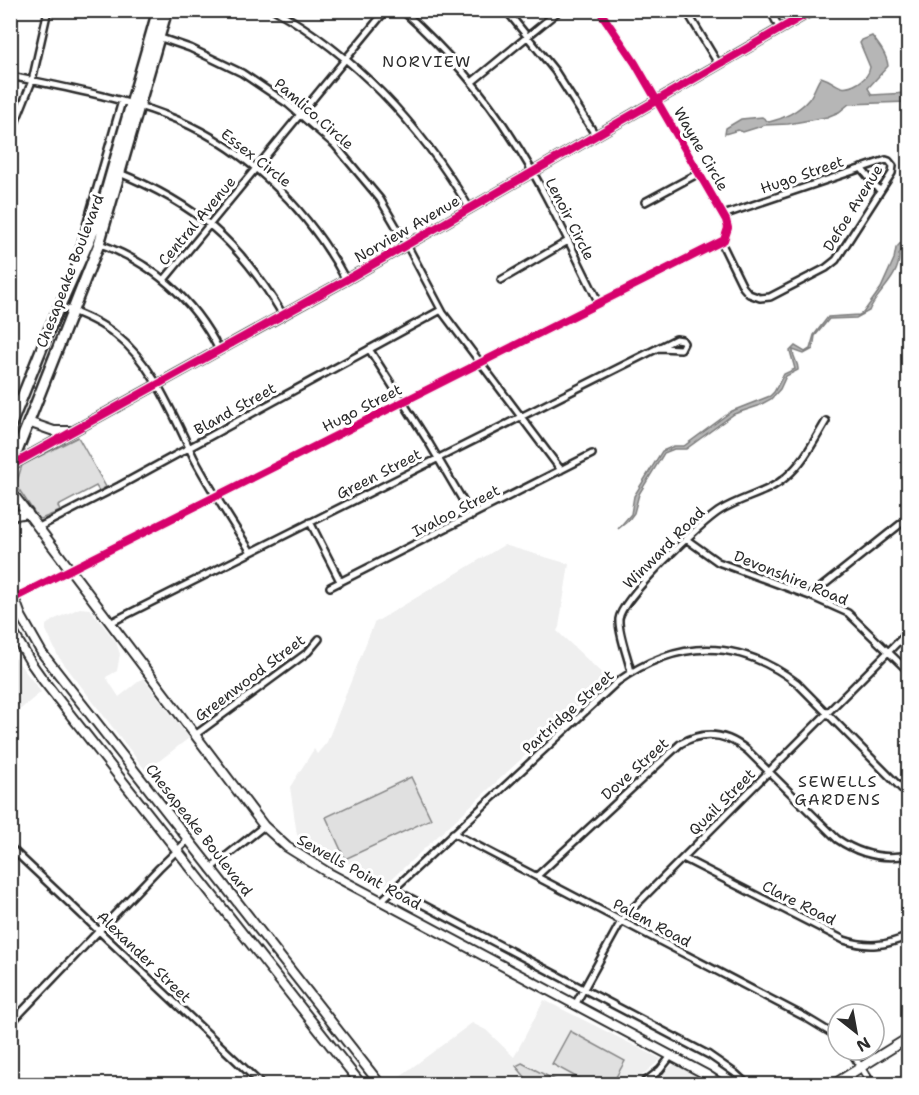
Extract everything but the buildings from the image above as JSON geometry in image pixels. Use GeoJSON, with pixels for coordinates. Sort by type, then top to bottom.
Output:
{"type":"FeatureCollection","features":[{"type":"Feature","properties":{"kind":"main road","name":"Chesapeake Boulevard"},"geometry":{"type":"LineString","coordinates":[[155,36],[158,10]]}},
{"type":"Feature","properties":{"kind":"main road","name":"Chesapeake Boulevard"},"geometry":{"type":"LineString","coordinates":[[11,467],[99,244],[132,104],[155,36],[167,10]]}},
{"type":"Feature","properties":{"kind":"main road","name":"Norview Avenue"},"geometry":{"type":"LineString","coordinates":[[11,467],[346,280],[813,10]]}},
{"type":"Feature","properties":{"kind":"main road","name":"Chesapeake Boulevard"},"geometry":{"type":"LineString","coordinates":[[10,427],[117,172]]}},
{"type":"Feature","properties":{"kind":"main road"},"geometry":{"type":"LineString","coordinates":[[28,422],[54,431],[72,431]]}},
{"type":"Feature","properties":{"kind":"main road","name":"Sewells Point Road"},"geometry":{"type":"LineString","coordinates":[[10,490],[264,826],[276,838],[303,858],[721,1084]]}},
{"type":"Feature","properties":{"kind":"main road"},"geometry":{"type":"LineString","coordinates":[[10,516],[28,513]]}},
{"type":"Feature","properties":{"kind":"main road","name":"Chesapeake Boulevard"},"geometry":{"type":"LineString","coordinates":[[10,586],[28,631],[42,653],[380,1084]]}},
{"type":"Feature","properties":{"kind":"main road","name":"Chesapeake Boulevard"},"geometry":{"type":"LineString","coordinates":[[10,627],[31,663],[357,1083]]}},
{"type":"Feature","properties":{"kind":"main road"},"geometry":{"type":"LineString","coordinates":[[31,663],[42,653]]}},
{"type":"Feature","properties":{"kind":"main road"},"geometry":{"type":"LineString","coordinates":[[834,1084],[909,1038]]}},
{"type":"Feature","properties":{"kind":"street"},"geometry":{"type":"LineString","coordinates":[[10,136],[32,81],[48,10]]}},
{"type":"Feature","properties":{"kind":"street"},"geometry":{"type":"LineString","coordinates":[[274,10],[290,19],[365,74],[408,120],[442,164],[470,209]]}},
{"type":"Feature","properties":{"kind":"street","name":"Central Avenue"},"geometry":{"type":"LineString","coordinates":[[164,280],[386,10]]}},
{"type":"Feature","properties":{"kind":"street","name":"Lenoir Circle"},"geometry":{"type":"LineString","coordinates":[[402,10],[433,39],[472,82],[497,115],[533,172],[599,303]]}},
{"type":"Feature","properties":{"kind":"street"},"geometry":{"type":"LineString","coordinates":[[506,10],[555,71],[596,136]]}},
{"type":"Feature","properties":{"kind":"street"},"geometry":{"type":"LineString","coordinates":[[472,82],[560,10]]}},
{"type":"Feature","properties":{"kind":"street","name":"Wayne Circle"},"geometry":{"type":"LineString","coordinates":[[599,10],[635,63],[723,214],[728,228],[726,237],[721,242]]}},
{"type":"Feature","properties":{"kind":"street"},"geometry":{"type":"LineString","coordinates":[[686,10],[719,65]]}},
{"type":"Feature","properties":{"kind":"street"},"geometry":{"type":"LineString","coordinates":[[770,10],[780,29]]}},
{"type":"Feature","properties":{"kind":"street","name":"Pamlico Circle"},"geometry":{"type":"LineString","coordinates":[[155,36],[190,48],[242,73],[301,115],[329,139],[380,200],[441,310],[479,364],[561,470]]}},
{"type":"Feature","properties":{"kind":"street","name":"Essex Circle"},"geometry":{"type":"LineString","coordinates":[[10,76],[132,104],[168,116],[206,135],[256,169],[286,197],[309,224],[346,280]]}},
{"type":"Feature","properties":{"kind":"street"},"geometry":{"type":"LineString","coordinates":[[68,288],[132,104]]}},
{"type":"Feature","properties":{"kind":"street","name":"Defoe Avenue"},"geometry":{"type":"LineString","coordinates":[[721,242],[745,291],[760,298],[770,297],[832,264],[893,170],[892,163],[886,160],[861,168]]}},
{"type":"Feature","properties":{"kind":"street","name":"Hugo Street"},"geometry":{"type":"LineString","coordinates":[[723,214],[861,168],[880,190]]}},
{"type":"Feature","properties":{"kind":"street"},"geometry":{"type":"LineString","coordinates":[[117,172],[160,190],[210,224],[257,272],[283,315]]}},
{"type":"Feature","properties":{"kind":"street"},"geometry":{"type":"LineString","coordinates":[[645,202],[699,173]]}},
{"type":"Feature","properties":{"kind":"street"},"geometry":{"type":"LineString","coordinates":[[89,241],[139,262],[164,280],[194,309],[219,350]]}},
{"type":"Feature","properties":{"kind":"street"},"geometry":{"type":"LineString","coordinates":[[501,280],[568,241]]}},
{"type":"Feature","properties":{"kind":"street","name":"Hugo Street"},"geometry":{"type":"LineString","coordinates":[[14,598],[721,242]]}},
{"type":"Feature","properties":{"kind":"street"},"geometry":{"type":"LineString","coordinates":[[60,306],[93,320],[116,335],[141,360],[215,497],[250,552]]}},
{"type":"Feature","properties":{"kind":"street","name":"Bland Street"},"geometry":{"type":"LineString","coordinates":[[39,527],[190,448],[441,310]]}},
{"type":"Feature","properties":{"kind":"street","name":"Green Street"},"geometry":{"type":"LineString","coordinates":[[110,623],[658,348]]}},
{"type":"Feature","properties":{"kind":"street"},"geometry":{"type":"LineString","coordinates":[[369,349],[472,516]]}},
{"type":"Feature","properties":{"kind":"street","name":"Winward Road"},"geometry":{"type":"LineString","coordinates":[[631,672],[619,622],[622,609],[699,526],[722,509],[772,487],[789,475],[805,456],[826,421]]}},
{"type":"Feature","properties":{"kind":"street","name":"Ivaloo Street"},"geometry":{"type":"LineString","coordinates":[[330,587],[592,454]]}},
{"type":"Feature","properties":{"kind":"street"},"geometry":{"type":"LineString","coordinates":[[810,596],[909,518]]}},
{"type":"Feature","properties":{"kind":"street"},"geometry":{"type":"LineString","coordinates":[[310,522],[340,581]]}},
{"type":"Feature","properties":{"kind":"street","name":"Devonshire Road"},"geometry":{"type":"LineString","coordinates":[[686,539],[718,562],[810,596],[848,613],[909,671]]}},
{"type":"Feature","properties":{"kind":"street","name":"Quail Street"},"geometry":{"type":"LineString","coordinates":[[575,1005],[621,920],[909,633]]}},
{"type":"Feature","properties":{"kind":"street","name":"Greenwood Street"},"geometry":{"type":"LineString","coordinates":[[195,735],[308,652],[319,639]]}},
{"type":"Feature","properties":{"kind":"street","name":"Partridge Street"},"geometry":{"type":"LineString","coordinates":[[381,901],[607,691],[631,672],[657,659],[685,651],[713,649],[732,651],[756,658],[783,672],[797,682],[909,795]]}},
{"type":"Feature","properties":{"kind":"street","name":"Dove Street"},"geometry":{"type":"LineString","coordinates":[[537,876],[650,771],[687,740],[707,734],[731,739],[747,750],[837,839],[846,845],[876,856],[909,855]]}},
{"type":"Feature","properties":{"kind":"street"},"geometry":{"type":"LineString","coordinates":[[210,869],[264,826]]}},
{"type":"Feature","properties":{"kind":"street","name":"Palem Road"},"geometry":{"type":"LineString","coordinates":[[453,833],[826,1028]]}},
{"type":"Feature","properties":{"kind":"street"},"geometry":{"type":"LineString","coordinates":[[10,1024],[188,840]]}},
{"type":"Feature","properties":{"kind":"street","name":"Alexander Street"},"geometry":{"type":"LineString","coordinates":[[10,847],[261,1084]]}},
{"type":"Feature","properties":{"kind":"street","name":"Clare Road"},"geometry":{"type":"LineString","coordinates":[[683,858],[844,940],[858,944],[878,945],[889,944],[909,936]]}},
{"type":"Feature","properties":{"kind":"street","name":"Sewells Point Road"},"geometry":{"type":"LineString","coordinates":[[393,889],[709,1055],[747,1084]]}},
{"type":"Feature","properties":{"kind":"street"},"geometry":{"type":"LineString","coordinates":[[642,1084],[660,1070],[671,1056]]}},
{"type":"Feature","properties":{"kind":"street"},"geometry":{"type":"LineString","coordinates":[[858,1062],[872,1084]]}},
{"type":"Feature","properties":{"kind":"shaded area"},"geometry":{"type":"Polygon","coordinates":[[[872,36],[884,54],[888,66],[868,88],[872,95],[906,93],[908,88],[908,102],[849,104],[839,112],[827,117],[788,124],[765,125],[743,132],[738,130],[725,134],[726,128],[741,119],[762,117],[769,122],[790,114],[809,99],[821,77],[842,87],[858,83],[869,72],[870,67],[860,43],[872,36]]]}},
{"type":"Feature","properties":{"kind":"shaded area"},"geometry":{"type":"Polygon","coordinates":[[[908,235],[908,243],[899,254],[899,262],[892,278],[869,311],[856,318],[829,319],[815,336],[813,349],[804,354],[793,350],[798,370],[786,376],[780,389],[771,399],[734,414],[686,449],[674,449],[664,453],[639,494],[634,513],[618,529],[631,514],[634,496],[662,451],[674,446],[684,446],[732,411],[770,396],[784,374],[795,369],[790,351],[795,346],[805,352],[810,349],[814,335],[828,317],[863,313],[881,288],[894,259],[896,248],[908,235]]]}},
{"type":"Feature","properties":{"kind":"shaded area"},"geometry":{"type":"Polygon","coordinates":[[[78,437],[106,487],[99,491],[96,486],[58,506],[60,511],[41,519],[38,518],[16,485],[22,465],[78,437]]]}},
{"type":"Feature","properties":{"kind":"shaded area"},"geometry":{"type":"Polygon","coordinates":[[[504,545],[569,564],[557,631],[608,679],[386,884],[297,835],[290,787],[314,749],[317,754],[327,742],[374,623],[504,545]]]}},
{"type":"Feature","properties":{"kind":"shaded area"},"geometry":{"type":"Polygon","coordinates":[[[80,608],[90,609],[116,642],[120,654],[117,671],[106,677],[119,697],[143,678],[189,738],[146,771],[58,656],[46,630],[46,625],[55,619],[80,608]]]}},
{"type":"Feature","properties":{"kind":"shaded area"},"geometry":{"type":"Polygon","coordinates":[[[11,653],[41,692],[10,717],[11,653]]]}},
{"type":"Feature","properties":{"kind":"shaded area"},"geometry":{"type":"Polygon","coordinates":[[[411,777],[431,819],[345,859],[326,817],[411,777]]]}},
{"type":"Feature","properties":{"kind":"shaded area"},"geometry":{"type":"Polygon","coordinates":[[[544,1000],[661,1059],[632,1084],[391,1083],[472,1023],[486,1030],[514,1057],[544,1000]]]}},
{"type":"Feature","properties":{"kind":"shaded area"},"geometry":{"type":"Polygon","coordinates":[[[570,1031],[625,1061],[612,1084],[589,1084],[552,1064],[570,1031]]]}},
{"type":"Feature","properties":{"kind":"shaded area"},"geometry":{"type":"Polygon","coordinates":[[[522,1063],[559,1082],[531,1084],[516,1066],[522,1063]]]}},
{"type":"Feature","properties":{"kind":"shaded area"},"geometry":{"type":"Polygon","coordinates":[[[676,1063],[711,1083],[713,1084],[649,1084],[676,1063]]]}},
{"type":"Feature","properties":{"kind":"cycle path"},"geometry":{"type":"LineString","coordinates":[[14,598],[724,240],[728,228],[726,220],[635,63],[599,10]]}},
{"type":"Feature","properties":{"kind":"cycle path"},"geometry":{"type":"LineString","coordinates":[[12,465],[346,280],[813,10]]}},
{"type":"Feature","properties":{"kind":"district","name":"NORVIEW"},"geometry":{"type":"Point","coordinates":[427,61]}},
{"type":"Feature","properties":{"kind":"district","name":"SEWELLS GARDENS"},"geometry":{"type":"Point","coordinates":[838,790]}}]}
